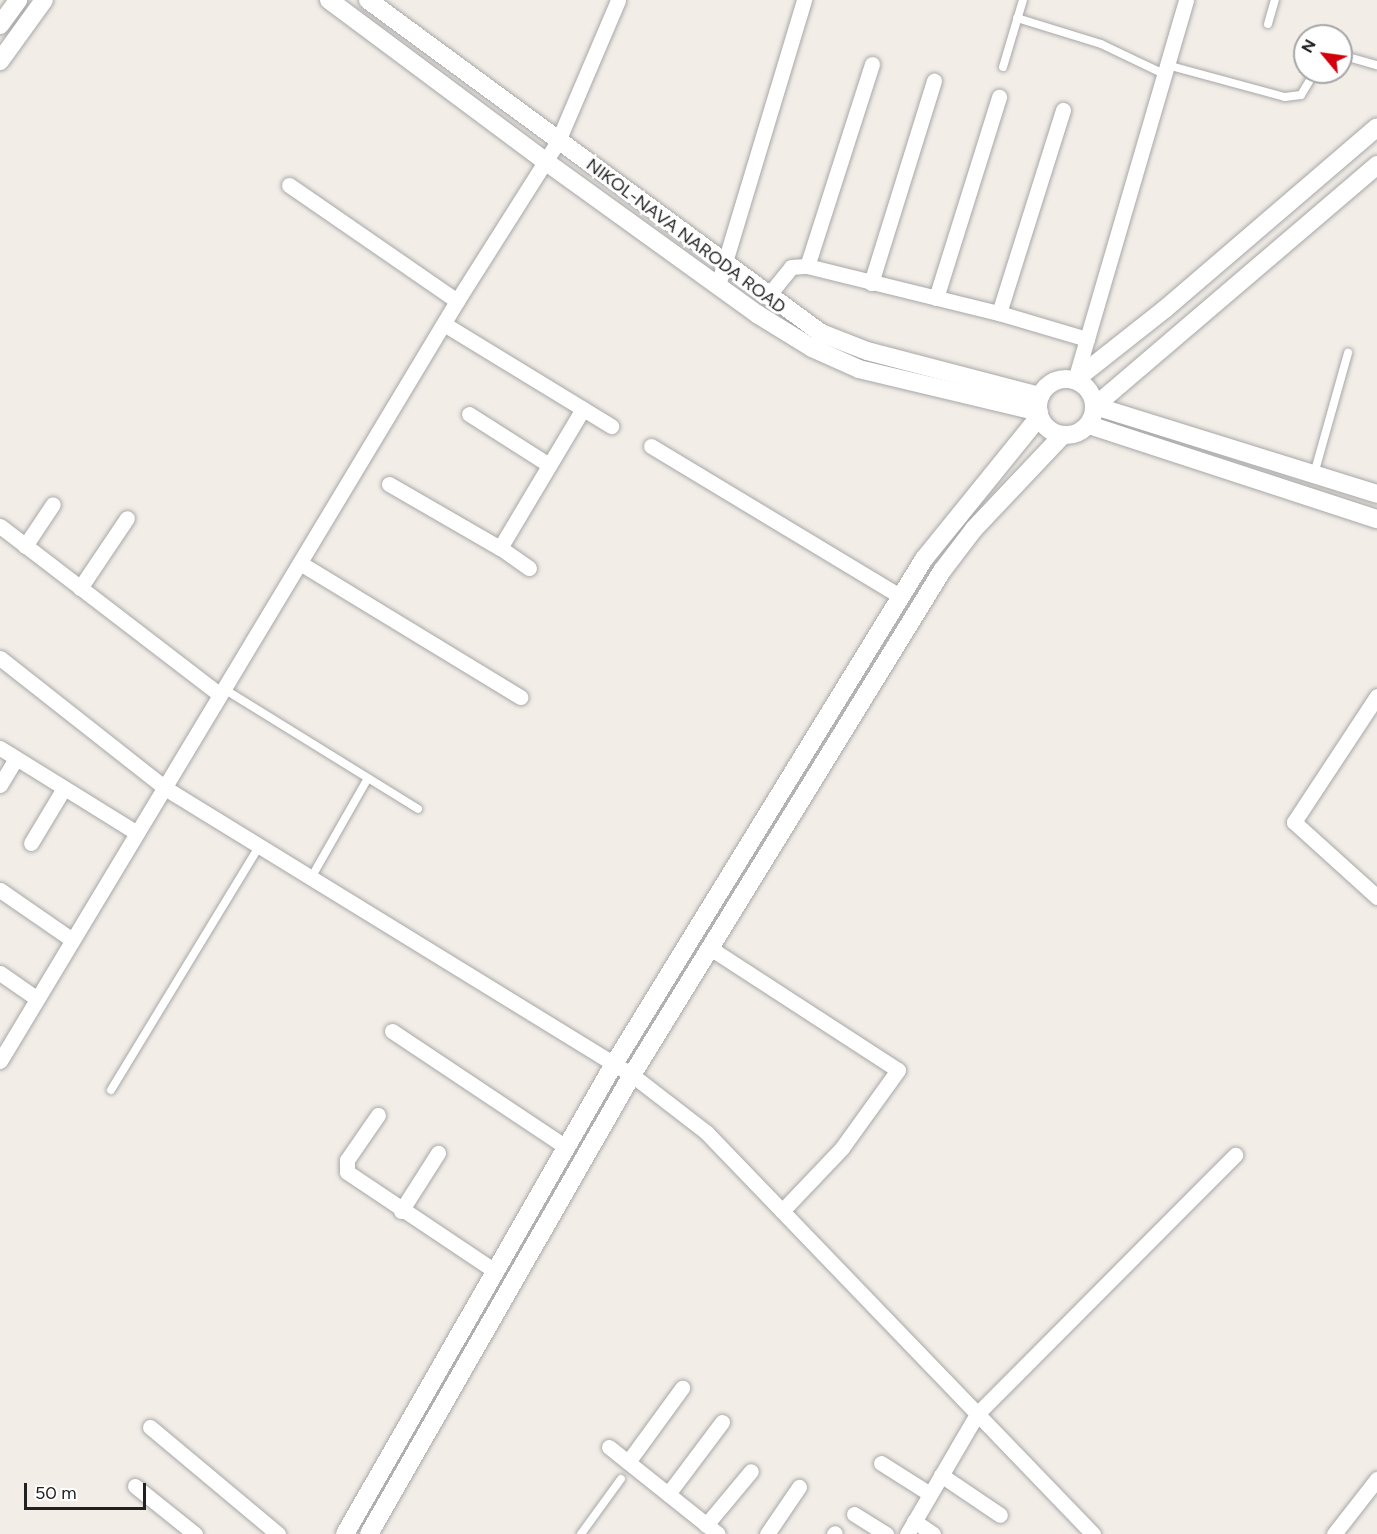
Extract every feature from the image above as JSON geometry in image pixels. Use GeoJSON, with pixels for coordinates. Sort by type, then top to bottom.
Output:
{"type":"FeatureCollection","features":[{"type":"Feature","properties":{"kind":"street"},"geometry":{"type":"LineString","coordinates":[[0,25],[18,0]]}},
{"type":"Feature","properties":{"kind":"street"},"geometry":{"type":"LineString","coordinates":[[0,61],[44,0]]}},
{"type":"Feature","properties":{"kind":"street"},"geometry":{"type":"LineString","coordinates":[[329,0],[545,161],[717,285],[812,348],[859,369],[1039,408],[1053,433],[1063,435],[1073,435],[1089,424],[1095,406],[1377,167]]}},
{"type":"Feature","properties":{"kind":"street","name":"NIKOL-NAVA NARODA ROAD"},"geometry":{"type":"LineString","coordinates":[[368,0],[767,297],[821,333],[867,351],[1039,408]]}},
{"type":"Feature","properties":{"kind":"street"},"geometry":{"type":"LineString","coordinates":[[0,1062],[71,939],[165,788],[457,301],[558,141],[618,0]]}},
{"type":"Feature","properties":{"kind":"street"},"geometry":{"type":"LineString","coordinates":[[717,285],[804,0]]}},
{"type":"Feature","properties":{"kind":"street"},"geometry":{"type":"LineString","coordinates":[[1075,380],[1186,0]]}},
{"type":"Feature","properties":{"kind":"street"},"geometry":{"type":"LineString","coordinates":[[807,266],[872,64]]}},
{"type":"Feature","properties":{"kind":"street"},"geometry":{"type":"LineString","coordinates":[[871,283],[934,81]]}},
{"type":"Feature","properties":{"kind":"street"},"geometry":{"type":"LineString","coordinates":[[936,298],[999,97]]}},
{"type":"Feature","properties":{"kind":"street"},"geometry":{"type":"LineString","coordinates":[[999,313],[1063,110]]}},
{"type":"Feature","properties":{"kind":"street"},"geometry":{"type":"LineString","coordinates":[[1075,380],[1165,309],[1377,127]]}},
{"type":"Feature","properties":{"kind":"street"},"geometry":{"type":"LineString","coordinates":[[289,185],[457,301]]}},
{"type":"Feature","properties":{"kind":"street"},"geometry":{"type":"LineString","coordinates":[[767,297],[791,267],[807,266],[999,313],[1087,339]]}},
{"type":"Feature","properties":{"kind":"street"},"geometry":{"type":"LineString","coordinates":[[444,324],[611,426]]}},
{"type":"Feature","properties":{"kind":"street"},"geometry":{"type":"LineString","coordinates":[[345,1534],[614,1064],[901,597],[931,550],[1039,408],[1056,380],[1075,380],[1087,387],[1095,406],[1377,494]]}},
{"type":"Feature","properties":{"kind":"street"},"geometry":{"type":"LineString","coordinates":[[501,548],[583,409]]}},
{"type":"Feature","properties":{"kind":"street"},"geometry":{"type":"LineString","coordinates":[[469,414],[549,465]]}},
{"type":"Feature","properties":{"kind":"street"},"geometry":{"type":"LineString","coordinates":[[1089,424],[1377,519]]}},
{"type":"Feature","properties":{"kind":"street"},"geometry":{"type":"LineString","coordinates":[[369,1534],[632,1075],[942,571],[974,529],[1063,435]]}},
{"type":"Feature","properties":{"kind":"street"},"geometry":{"type":"LineString","coordinates":[[651,446],[901,597]]}},
{"type":"Feature","properties":{"kind":"street"},"geometry":{"type":"LineString","coordinates":[[389,484],[501,548],[530,568]]}},
{"type":"Feature","properties":{"kind":"street"},"geometry":{"type":"LineString","coordinates":[[25,546],[54,504]]}},
{"type":"Feature","properties":{"kind":"street"},"geometry":{"type":"LineString","coordinates":[[80,588],[127,518]]}},
{"type":"Feature","properties":{"kind":"street"},"geometry":{"type":"LineString","coordinates":[[0,526],[222,692]]}},
{"type":"Feature","properties":{"kind":"street"},"geometry":{"type":"LineString","coordinates":[[300,563],[520,697]]}},
{"type":"Feature","properties":{"kind":"street"},"geometry":{"type":"LineString","coordinates":[[0,658],[165,788],[632,1075],[706,1132],[1093,1534]]}},
{"type":"Feature","properties":{"kind":"street"},"geometry":{"type":"LineString","coordinates":[[1377,696],[1294,822],[1377,897]]}},
{"type":"Feature","properties":{"kind":"street"},"geometry":{"type":"LineString","coordinates":[[0,748],[137,832]]}},
{"type":"Feature","properties":{"kind":"street"},"geometry":{"type":"LineString","coordinates":[[0,785],[16,758]]}},
{"type":"Feature","properties":{"kind":"street"},"geometry":{"type":"LineString","coordinates":[[31,843],[64,788]]}},
{"type":"Feature","properties":{"kind":"street"},"geometry":{"type":"LineString","coordinates":[[0,890],[71,939]]}},
{"type":"Feature","properties":{"kind":"street"},"geometry":{"type":"LineString","coordinates":[[710,948],[898,1070],[842,1148],[782,1211]]}},
{"type":"Feature","properties":{"kind":"street"},"geometry":{"type":"LineString","coordinates":[[0,973],[36,998]]}},
{"type":"Feature","properties":{"kind":"street"},"geometry":{"type":"LineString","coordinates":[[392,1031],[566,1147]]}},
{"type":"Feature","properties":{"kind":"street"},"geometry":{"type":"LineString","coordinates":[[378,1114],[347,1160],[346,1172],[401,1211],[495,1271]]}},
{"type":"Feature","properties":{"kind":"street"},"geometry":{"type":"LineString","coordinates":[[401,1211],[438,1153]]}},
{"type":"Feature","properties":{"kind":"street"},"geometry":{"type":"LineString","coordinates":[[933,1534],[910,1528],[977,1414],[1235,1155]]}},
{"type":"Feature","properties":{"kind":"street"},"geometry":{"type":"LineString","coordinates":[[628,1462],[682,1388]]}},
{"type":"Feature","properties":{"kind":"street"},"geometry":{"type":"LineString","coordinates":[[668,1494],[722,1422]]}},
{"type":"Feature","properties":{"kind":"street"},"geometry":{"type":"LineString","coordinates":[[150,1427],[278,1534]]}},
{"type":"Feature","properties":{"kind":"street"},"geometry":{"type":"LineString","coordinates":[[609,1447],[712,1530],[751,1471]]}},
{"type":"Feature","properties":{"kind":"street"},"geometry":{"type":"LineString","coordinates":[[881,1463],[930,1494]]}},
{"type":"Feature","properties":{"kind":"street"},"geometry":{"type":"LineString","coordinates":[[941,1475],[1000,1515]]}},
{"type":"Feature","properties":{"kind":"street"},"geometry":{"type":"LineString","coordinates":[[1334,1534],[1377,1479]]}},
{"type":"Feature","properties":{"kind":"street"},"geometry":{"type":"LineString","coordinates":[[135,1486],[195,1534]]}},
{"type":"Feature","properties":{"kind":"street"},"geometry":{"type":"LineString","coordinates":[[767,1534],[799,1487]]}},
{"type":"Feature","properties":{"kind":"street"},"geometry":{"type":"LineString","coordinates":[[854,1514],[886,1534]]}},
{"type":"Feature","properties":{"kind":"lane"},"geometry":{"type":"LineString","coordinates":[[1003,67],[1023,0]]}},
{"type":"Feature","properties":{"kind":"lane"},"geometry":{"type":"LineString","coordinates":[[1268,24],[1275,0]]}},
{"type":"Feature","properties":{"kind":"lane"},"geometry":{"type":"LineString","coordinates":[[1017,18],[1101,44],[1166,69],[1285,98],[1301,95],[1308,84]]}},
{"type":"Feature","properties":{"kind":"lane"},"geometry":{"type":"LineString","coordinates":[[1353,58],[1377,65]]}},
{"type":"Feature","properties":{"kind":"lane"},"geometry":{"type":"LineString","coordinates":[[1314,474],[1348,353]]}},
{"type":"Feature","properties":{"kind":"lane"},"geometry":{"type":"LineString","coordinates":[[222,692],[418,809]]}},
{"type":"Feature","properties":{"kind":"lane"},"geometry":{"type":"LineString","coordinates":[[311,878],[368,778]]}},
{"type":"Feature","properties":{"kind":"lane"},"geometry":{"type":"LineString","coordinates":[[111,1090],[259,847]]}},
{"type":"Feature","properties":{"kind":"lane"},"geometry":{"type":"LineString","coordinates":[[581,1534],[621,1479]]}}]}
